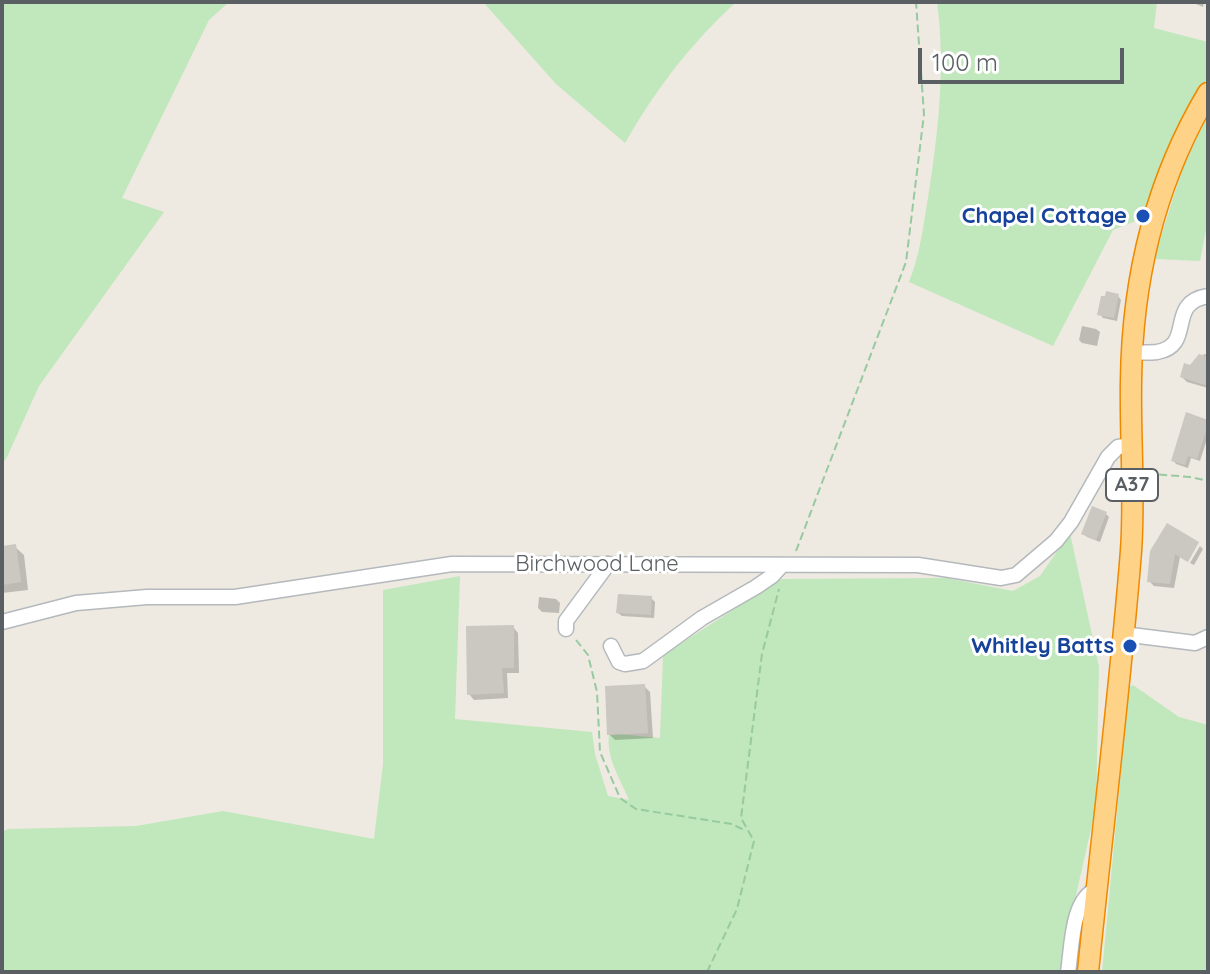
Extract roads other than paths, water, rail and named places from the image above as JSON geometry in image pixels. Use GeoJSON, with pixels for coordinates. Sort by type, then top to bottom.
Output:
{"type":"FeatureCollection","features":[{"type":"Feature","properties":{"kind":"highway","name":"A37"},"geometry":{"type":"LineString","coordinates":[[1088,972],[1132,537],[1131,353],[1137,291],[1151,224],[1173,160],[1208,93]]}},
{"type":"Feature","properties":{"kind":"street"},"geometry":{"type":"LineString","coordinates":[[1131,353],[1166,349],[1180,330],[1188,303],[1194,298],[1208,296]]}},
{"type":"Feature","properties":{"kind":"street","name":"Birchwood Lane"},"geometry":{"type":"LineString","coordinates":[[2,622],[76,603],[147,597],[235,597],[452,564],[918,565],[1001,578],[1016,575],[1056,541],[1071,522],[1108,457],[1118,447],[1131,445]]}},
{"type":"Feature","properties":{"kind":"street"},"geometry":{"type":"LineString","coordinates":[[566,629],[566,621],[608,564]]}},
{"type":"Feature","properties":{"kind":"street"},"geometry":{"type":"LineString","coordinates":[[611,646],[619,662],[643,661],[702,618],[756,587],[786,565]]}},
{"type":"Feature","properties":{"kind":"street"},"geometry":{"type":"LineString","coordinates":[[1123,634],[1195,643],[1208,637]]}},
{"type":"Feature","properties":{"kind":"street"},"geometry":{"type":"LineString","coordinates":[[1068,972],[1081,904],[1088,892],[1097,889]]}},
{"type":"Feature","properties":{"kind":"place","name":"Chapel Cottage"},"geometry":{"type":"Point","coordinates":[1143,216]}},
{"type":"Feature","properties":{"kind":"place","name":"Whitley Batts"},"geometry":{"type":"Point","coordinates":[1130,646]}}]}
